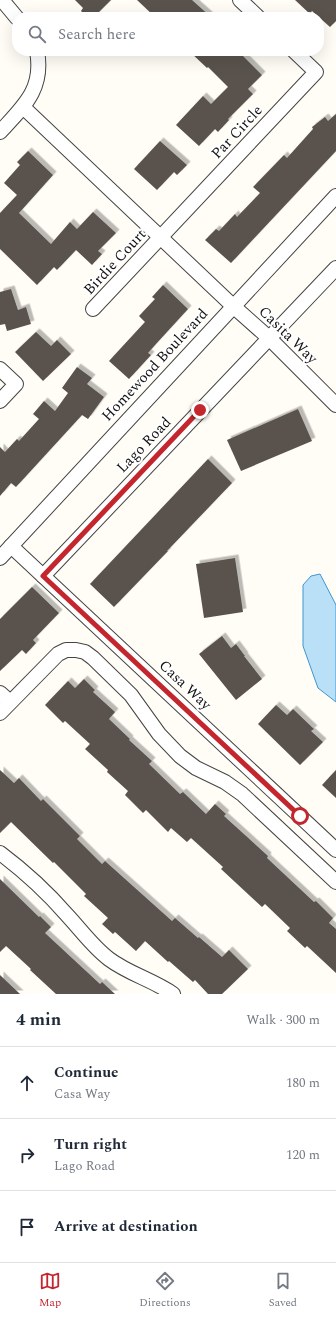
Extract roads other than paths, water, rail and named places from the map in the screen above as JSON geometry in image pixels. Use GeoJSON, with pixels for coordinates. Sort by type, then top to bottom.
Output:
{"type":"FeatureCollection","features":[{"type":"Feature","properties":{"kind":"street"},"geometry":{"type":"LineString","coordinates":[[2,0],[12,12]]}},
{"type":"Feature","properties":{"kind":"street"},"geometry":{"type":"LineString","coordinates":[[240,0],[253,12]]}},
{"type":"Feature","properties":{"kind":"street"},"geometry":{"type":"LineString","coordinates":[[0,132],[29,99],[37,81],[39,65],[38,56]]}},
{"type":"Feature","properties":{"kind":"street","name":"Par Circle"},"geometry":{"type":"LineString","coordinates":[[161,237],[316,72],[299,56]]}},
{"type":"Feature","properties":{"kind":"street"},"geometry":{"type":"LineString","coordinates":[[23,107],[233,306]]}},
{"type":"Feature","properties":{"kind":"street","name":"Homewood Boulevard"},"geometry":{"type":"LineString","coordinates":[[0,558],[336,196]]}},
{"type":"Feature","properties":{"kind":"street","name":"Birdie Court"},"geometry":{"type":"LineString","coordinates":[[93,310],[161,237]]}},
{"type":"Feature","properties":{"kind":"street","name":"Lago Road"},"geometry":{"type":"LineString","coordinates":[[43,576],[336,268]]}},
{"type":"Feature","properties":{"kind":"street","name":"Casita Way"},"geometry":{"type":"LineString","coordinates":[[233,306],[269,338],[336,405]]}},
{"type":"Feature","properties":{"kind":"street"},"geometry":{"type":"LineString","coordinates":[[0,369],[16,384],[0,401]]}},
{"type":"Feature","properties":{"kind":"street","name":"Casa Way"},"geometry":{"type":"LineString","coordinates":[[11,546],[336,850]]}},
{"type":"Feature","properties":{"kind":"street"},"geometry":{"type":"LineString","coordinates":[[2,707],[58,654],[66,650],[86,652],[131,695],[159,734],[176,752],[196,768],[225,782],[242,794],[336,882]]}},
{"type":"Feature","properties":{"kind":"street"},"geometry":{"type":"LineString","coordinates":[[0,853],[41,887],[93,945],[109,959],[173,994]]}},
{"type":"Feature","properties":{"kind":"water"},"geometry":{"type":"Polygon","coordinates":[[[320,574],[336,605],[336,702],[318,688],[303,646],[303,585],[311,576],[320,574]]]}}]}
